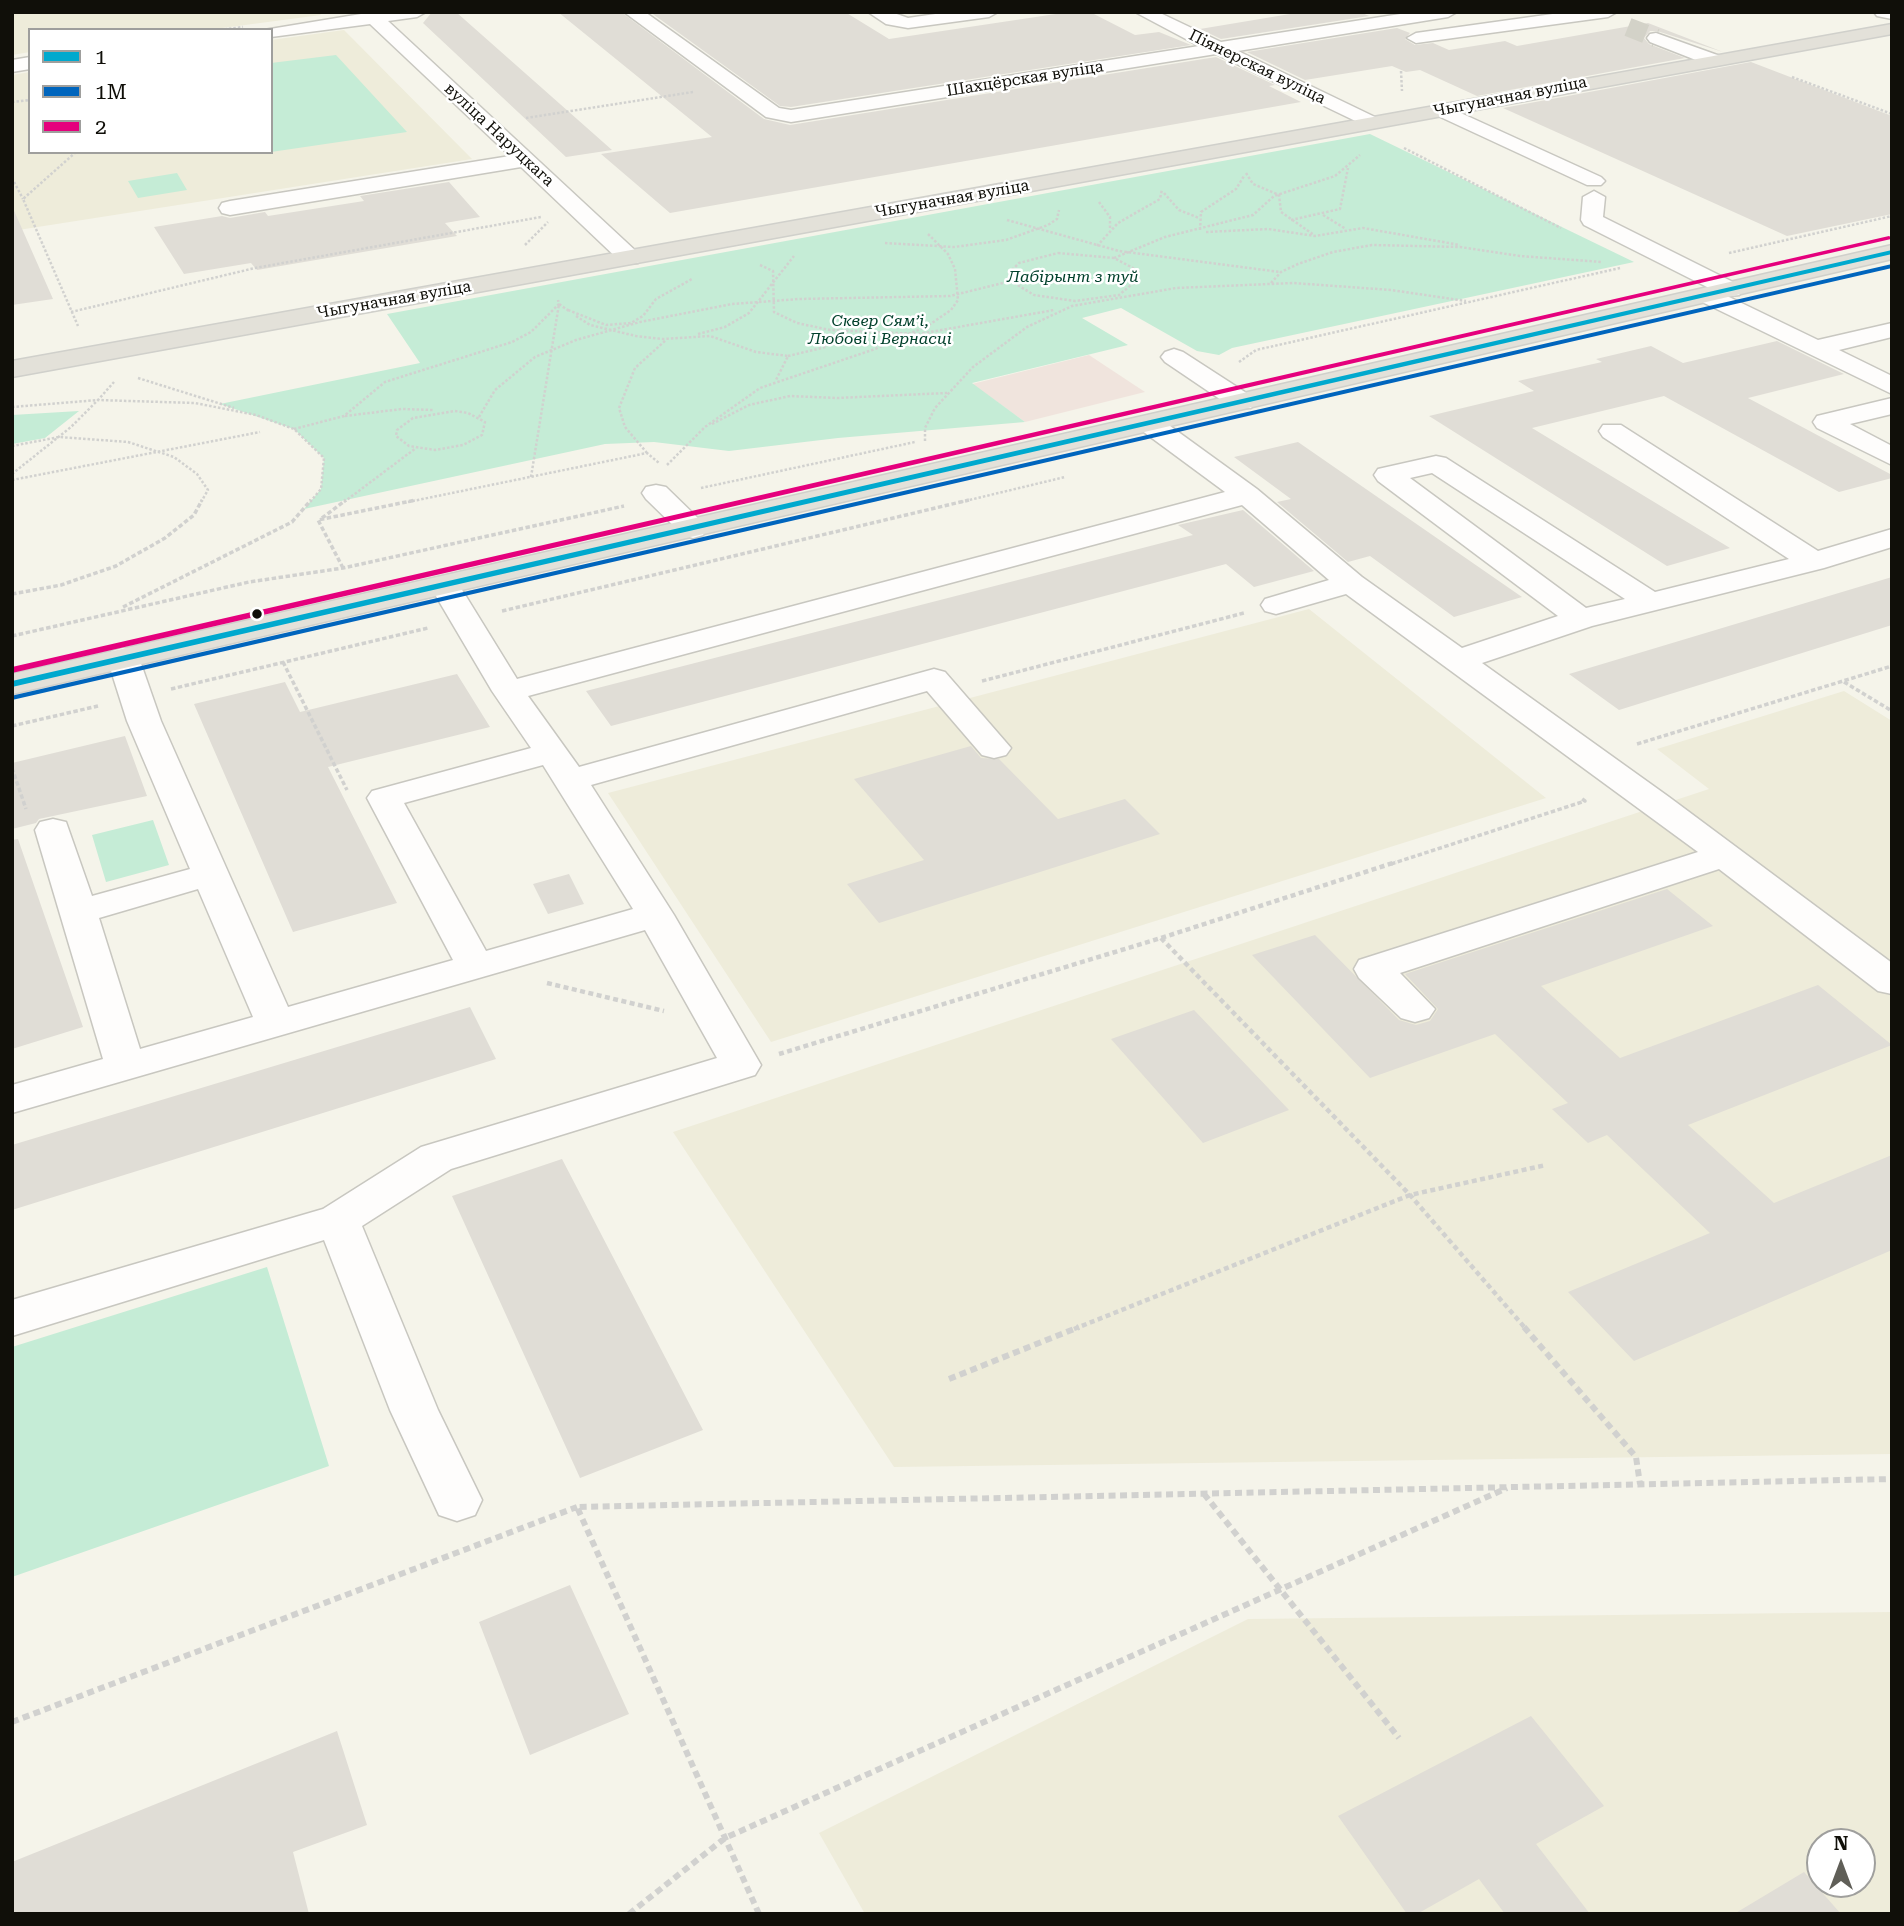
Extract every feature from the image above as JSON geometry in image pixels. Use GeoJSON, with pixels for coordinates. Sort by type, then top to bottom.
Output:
{"type":"FeatureCollection","features":[{"type":"Feature","properties":{"kind":"main road","name":"Чыгуначная вуліца"},"geometry":{"type":"LineString","coordinates":[[12,369],[1892,29]]}},
{"type":"Feature","properties":{"kind":"main road"},"geometry":{"type":"LineString","coordinates":[[12,684],[1892,252]]}},
{"type":"Feature","properties":{"kind":"street"},"geometry":{"type":"LineString","coordinates":[[273,32],[371,15],[417,12]]}},
{"type":"Feature","properties":{"kind":"street","name":"Шахцёрская вуліца"},"geometry":{"type":"LineString","coordinates":[[633,12],[773,113],[790,116],[1448,12]]}},
{"type":"Feature","properties":{"kind":"street"},"geometry":{"type":"LineString","coordinates":[[877,12],[892,20],[908,23],[989,12]]}},
{"type":"Feature","properties":{"kind":"street","name":"Піянерская вуліца"},"geometry":{"type":"LineString","coordinates":[[1144,12],[1370,122]]}},
{"type":"Feature","properties":{"kind":"street"},"geometry":{"type":"LineString","coordinates":[[1883,12],[1892,14]]}},
{"type":"Feature","properties":{"kind":"street","name":"вуліца Наруцкага"},"geometry":{"type":"LineString","coordinates":[[371,15],[630,258]]}},
{"type":"Feature","properties":{"kind":"street"},"geometry":{"type":"LineString","coordinates":[[1394,41],[1607,16]]}},
{"type":"Feature","properties":{"kind":"street"},"geometry":{"type":"LineString","coordinates":[[1285,38],[1357,45]]}},
{"type":"Feature","properties":{"kind":"street"},"geometry":{"type":"LineString","coordinates":[[1656,38],[1713,60]]}},
{"type":"Feature","properties":{"kind":"street"},"geometry":{"type":"LineString","coordinates":[[1441,110],[1594,189],[1592,220],[1731,290]]}},
{"type":"Feature","properties":{"kind":"street"},"geometry":{"type":"LineString","coordinates":[[230,208],[525,160]]}},
{"type":"Feature","properties":{"kind":"street"},"geometry":{"type":"LineString","coordinates":[[1706,295],[1892,386]]}},
{"type":"Feature","properties":{"kind":"street"},"geometry":{"type":"LineString","coordinates":[[1816,348],[1892,331]]}},
{"type":"Feature","properties":{"kind":"street"},"geometry":{"type":"LineString","coordinates":[[1174,357],[1242,402]]}},
{"type":"Feature","properties":{"kind":"street"},"geometry":{"type":"LineString","coordinates":[[1892,406],[1826,422],[1892,457]]}},
{"type":"Feature","properties":{"kind":"street"},"geometry":{"type":"LineString","coordinates":[[1150,424],[1248,495],[1350,583],[1456,662],[1657,804],[1887,994]]}},
{"type":"Feature","properties":{"kind":"street"},"geometry":{"type":"LineString","coordinates":[[1612,431],[1814,562]]}},
{"type":"Feature","properties":{"kind":"street"},"geometry":{"type":"LineString","coordinates":[[1581,620],[1388,475],[1436,464],[1649,601]]}},
{"type":"Feature","properties":{"kind":"street"},"geometry":{"type":"LineString","coordinates":[[660,486],[692,529]]}},
{"type":"Feature","properties":{"kind":"street"},"geometry":{"type":"LineString","coordinates":[[508,691],[1248,495]]}},
{"type":"Feature","properties":{"kind":"street"},"geometry":{"type":"LineString","coordinates":[[1456,662],[1581,620],[1814,562],[1892,538]]}},
{"type":"Feature","properties":{"kind":"street"},"geometry":{"type":"LineString","coordinates":[[1276,605],[1350,583]]}},
{"type":"Feature","properties":{"kind":"street"},"geometry":{"type":"LineString","coordinates":[[12,1318],[338,1220],[436,1158],[741,1065],[654,915],[561,766],[508,691],[444,586]]}},
{"type":"Feature","properties":{"kind":"street"},"geometry":{"type":"LineString","coordinates":[[123,658],[144,721],[275,1023]]}},
{"type":"Feature","properties":{"kind":"street"},"geometry":{"type":"LineString","coordinates":[[475,966],[384,797],[561,766],[934,679],[994,748]]}},
{"type":"Feature","properties":{"kind":"street"},"geometry":{"type":"LineString","coordinates":[[53,830],[125,1066]]}},
{"type":"Feature","properties":{"kind":"street"},"geometry":{"type":"LineString","coordinates":[[1415,1009],[1373,969],[1722,856]]}},
{"type":"Feature","properties":{"kind":"street"},"geometry":{"type":"LineString","coordinates":[[78,912],[211,874]]}},
{"type":"Feature","properties":{"kind":"street"},"geometry":{"type":"LineString","coordinates":[[12,1099],[654,915]]}},
{"type":"Feature","properties":{"kind":"street"},"geometry":{"type":"LineString","coordinates":[[338,1220],[414,1410],[457,1500]]}},
{"type":"Feature","properties":{"kind":"path"},"geometry":{"type":"LineString","coordinates":[[1401,71],[1402,99]]}},
{"type":"Feature","properties":{"kind":"path"},"geometry":{"type":"LineString","coordinates":[[1790,76],[1892,114]]}},
{"type":"Feature","properties":{"kind":"path"},"geometry":{"type":"LineString","coordinates":[[486,124],[736,86]]}},
{"type":"Feature","properties":{"kind":"path"},"geometry":{"type":"LineString","coordinates":[[1404,148],[1561,228]]}},
{"type":"Feature","properties":{"kind":"path"},"geometry":{"type":"LineString","coordinates":[[1114,258],[1187,232],[1256,214],[1267,201],[1278,195],[1326,180],[1349,166],[1366,149]]}},
{"type":"Feature","properties":{"kind":"path"},"geometry":{"type":"LineString","coordinates":[[23,199],[74,154]]}},
{"type":"Feature","properties":{"kind":"path"},"geometry":{"type":"LineString","coordinates":[[1290,220],[1338,211],[1342,206],[1344,178],[1349,166]]}},
{"type":"Feature","properties":{"kind":"path"},"geometry":{"type":"LineString","coordinates":[[1200,230],[1199,218],[1204,208],[1239,186],[1245,169],[1253,184],[1278,195]]}},
{"type":"Feature","properties":{"kind":"path"},"geometry":{"type":"LineString","coordinates":[[12,173],[79,329]]}},
{"type":"Feature","properties":{"kind":"path"},"geometry":{"type":"LineString","coordinates":[[1159,185],[1174,206],[1199,218]]}},
{"type":"Feature","properties":{"kind":"path"},"geometry":{"type":"LineString","coordinates":[[1097,246],[1128,217],[1160,199],[1163,190]]}},
{"type":"Feature","properties":{"kind":"path"},"geometry":{"type":"LineString","coordinates":[[1278,195],[1281,212],[1314,236]]}},
{"type":"Feature","properties":{"kind":"path"},"geometry":{"type":"LineString","coordinates":[[1095,199],[1110,217],[1109,233]]}},
{"type":"Feature","properties":{"kind":"path"},"geometry":{"type":"LineString","coordinates":[[881,243],[942,247],[1006,240],[1038,231],[1057,219],[1057,204]]}},
{"type":"Feature","properties":{"kind":"path"},"geometry":{"type":"LineString","coordinates":[[1322,215],[1347,229]]}},
{"type":"Feature","properties":{"kind":"path"},"geometry":{"type":"LineString","coordinates":[[1270,284],[1281,272],[1333,252],[1372,245],[1435,246],[1634,265],[1678,263],[1892,216]]}},
{"type":"Feature","properties":{"kind":"path"},"geometry":{"type":"LineString","coordinates":[[71,312],[255,268],[542,217]]}},
{"type":"Feature","properties":{"kind":"path"},"geometry":{"type":"LineString","coordinates":[[998,217],[1038,231],[1127,252],[1281,272]]}},
{"type":"Feature","properties":{"kind":"path"},"geometry":{"type":"LineString","coordinates":[[1187,232],[1268,229],[1314,236],[1347,229],[1369,229],[1493,252]]}},
{"type":"Feature","properties":{"kind":"path"},"geometry":{"type":"LineString","coordinates":[[660,486],[705,427],[744,397],[776,380],[875,349],[909,334],[951,310],[958,303],[955,270],[942,247],[926,232]]}},
{"type":"Feature","properties":{"kind":"path"},"geometry":{"type":"LineString","coordinates":[[660,486],[647,453],[625,427],[619,408],[635,368],[656,346],[671,338],[725,327],[749,313],[794,257],[788,248]]}},
{"type":"Feature","properties":{"kind":"path"},"geometry":{"type":"LineString","coordinates":[[752,263],[772,271],[774,312],[785,319],[841,331],[909,334],[1039,314],[1126,292],[1137,281],[1133,268],[1114,258],[1075,252],[1036,256],[1012,269],[1011,282]]}},
{"type":"Feature","properties":{"kind":"path"},"geometry":{"type":"LineString","coordinates":[[1256,350],[1634,265]]}},
{"type":"Feature","properties":{"kind":"path"},"geometry":{"type":"LineString","coordinates":[[531,477],[559,304],[554,285],[538,274]]}},
{"type":"Feature","properties":{"kind":"path"},"geometry":{"type":"LineString","coordinates":[[568,310],[604,325],[629,323],[643,316],[665,293],[699,275]]}},
{"type":"Feature","properties":{"kind":"path"},"geometry":{"type":"LineString","coordinates":[[478,417],[505,380],[527,362],[552,348],[687,311],[772,300],[958,295],[1011,282],[1027,293],[1049,299],[1101,299],[1176,288],[1270,284],[1355,286],[1470,302]]}},
{"type":"Feature","properties":{"kind":"path"},"geometry":{"type":"LineString","coordinates":[[559,304],[590,325],[611,331],[671,338],[710,336],[756,352],[788,356],[826,347],[841,331]]}},
{"type":"Feature","properties":{"kind":"path"},"geometry":{"type":"LineString","coordinates":[[344,416],[385,382],[512,342],[531,332],[559,304]]}},
{"type":"Feature","properties":{"kind":"path"},"geometry":{"type":"LineString","coordinates":[[925,441],[930,416],[947,393],[992,350],[1027,327],[1072,306]]}},
{"type":"Feature","properties":{"kind":"path"},"geometry":{"type":"LineString","coordinates":[[776,380],[788,356]]}},
{"type":"Feature","properties":{"kind":"path"},"geometry":{"type":"LineString","coordinates":[[12,474],[59,437],[122,373]]}},
{"type":"Feature","properties":{"kind":"path"},"geometry":{"type":"LineString","coordinates":[[116,611],[292,522],[321,489],[324,458],[294,429],[134,377]]}},
{"type":"Feature","properties":{"kind":"path"},"geometry":{"type":"LineString","coordinates":[[705,427],[749,405],[780,397],[837,398],[947,393]]}},
{"type":"Feature","properties":{"kind":"path"},"geometry":{"type":"LineString","coordinates":[[12,407],[98,400],[195,403],[256,415]]}},
{"type":"Feature","properties":{"kind":"path"},"geometry":{"type":"LineString","coordinates":[[294,429],[344,416],[402,409],[455,411],[478,417],[486,428],[475,440],[449,449],[416,448],[400,442],[396,436],[402,424],[426,414],[455,411]]}},
{"type":"Feature","properties":{"kind":"path"},"geometry":{"type":"LineString","coordinates":[[12,480],[260,432]]}},
{"type":"Feature","properties":{"kind":"path"},"geometry":{"type":"LineString","coordinates":[[12,446],[59,437],[128,442],[174,457],[197,474],[208,490],[194,514],[165,538],[116,566],[61,585],[12,594]]}},
{"type":"Feature","properties":{"kind":"path"},"geometry":{"type":"LineString","coordinates":[[318,520],[416,448]]}},
{"type":"Feature","properties":{"kind":"path"},"geometry":{"type":"LineString","coordinates":[[318,520],[647,453]]}},
{"type":"Feature","properties":{"kind":"path"},"geometry":{"type":"LineString","coordinates":[[12,636],[249,582],[344,568],[660,486],[685,492],[660,486]]}},
{"type":"Feature","properties":{"kind":"path"},"geometry":{"type":"LineString","coordinates":[[318,520],[344,568]]}},
{"type":"Feature","properties":{"kind":"path"},"geometry":{"type":"LineString","coordinates":[[946,691],[1276,605]]}},
{"type":"Feature","properties":{"kind":"path"},"geometry":{"type":"LineString","coordinates":[[1591,759],[1892,666]]}},
{"type":"Feature","properties":{"kind":"path"},"geometry":{"type":"LineString","coordinates":[[1843,681],[1892,711]]}},
{"type":"Feature","properties":{"kind":"path"},"geometry":{"type":"LineString","coordinates":[[741,1065],[1161,938],[1584,801],[1575,793]]}},
{"type":"Feature","properties":{"kind":"path"},"geometry":{"type":"LineString","coordinates":[[1161,938],[1410,1195],[1636,1457],[1640,1484]]}},
{"type":"Feature","properties":{"kind":"path"},"geometry":{"type":"LineString","coordinates":[[542,982],[717,1023]]}},
{"type":"Feature","properties":{"kind":"path"},"geometry":{"type":"LineString","coordinates":[[949,1379],[1410,1195],[1546,1165]]}},
{"type":"Feature","properties":{"kind":"path"},"geometry":{"type":"LineString","coordinates":[[12,1722],[577,1507],[1892,1479]]}},
{"type":"Feature","properties":{"kind":"path"},"geometry":{"type":"LineString","coordinates":[[629,1914],[725,1838],[1509,1487]]}},
{"type":"Feature","properties":{"kind":"path"},"geometry":{"type":"LineString","coordinates":[[1203,1493],[1399,1738]]}},
{"type":"Feature","properties":{"kind":"path"},"geometry":{"type":"LineString","coordinates":[[577,1507],[759,1914]]}},
{"type":"Feature","properties":{"kind":"shaded area"},"geometry":{"type":"Polygon","coordinates":[[[12,12],[318,12],[321,15],[222,28],[28,28],[28,52],[12,55],[12,12]]]}},
{"type":"Feature","properties":{"kind":"shaded area"},"geometry":{"type":"Polygon","coordinates":[[[344,30],[472,159],[12,231],[12,75],[28,72],[28,154],[273,154],[273,40],[344,30]]]}},
{"type":"Feature","properties":{"kind":"shaded area"},"geometry":{"type":"Polygon","coordinates":[[[1089,355],[1145,392],[1025,422],[972,384],[1089,355]]]}},
{"type":"Feature","properties":{"kind":"shaded area"},"geometry":{"type":"Polygon","coordinates":[[[1309,609],[1546,798],[771,1042],[608,793],[1309,609]]]}},
{"type":"Feature","properties":{"kind":"shaded area"},"geometry":{"type":"Polygon","coordinates":[[[1844,691],[1892,721],[1892,1454],[894,1467],[673,1132],[1709,789],[1657,749],[1844,691]]]}},
{"type":"Feature","properties":{"kind":"shaded area"},"geometry":{"type":"Polygon","coordinates":[[[1892,1612],[1892,1914],[865,1914],[819,1833],[1248,1619],[1892,1612]]]}},
{"type":"Feature","properties":{"kind":"green space"},"geometry":{"type":"Polygon","coordinates":[[[336,55],[407,132],[273,152],[273,63],[336,55]]]}},
{"type":"Feature","properties":{"kind":"green space","name":"Сквер Сямʼі, Любові і Вернасці"},"geometry":{"type":"Polygon","coordinates":[[[1370,134],[1634,262],[1232,348],[1219,355],[1197,351],[1121,308],[1082,318],[1128,345],[972,383],[1025,422],[838,438],[729,451],[654,442],[605,444],[304,509],[321,489],[324,458],[294,429],[220,404],[420,363],[387,314],[1370,134]]]}},
{"type":"Feature","properties":{"kind":"green space"},"geometry":{"type":"Polygon","coordinates":[[[177,173],[187,190],[138,198],[128,181],[177,173]]]}},
{"type":"Feature","properties":{"kind":"green space"},"geometry":{"type":"Polygon","coordinates":[[[79,411],[45,438],[12,444],[12,415],[79,411]]]}},
{"type":"Feature","properties":{"kind":"green space"},"geometry":{"type":"Polygon","coordinates":[[[153,820],[169,865],[106,882],[92,835],[153,820]]]}},
{"type":"Feature","properties":{"kind":"green space"},"geometry":{"type":"Polygon","coordinates":[[[267,1267],[329,1466],[12,1577],[12,1347],[267,1267]]]}},
{"type":"Feature","properties":{"kind":"building"},"geometry":{"type":"Polygon","coordinates":[[[432,12],[456,12],[612,150],[566,157],[423,23],[432,12]]]}},
{"type":"Feature","properties":{"kind":"building"},"geometry":{"type":"Polygon","coordinates":[[[558,12],[621,12],[764,119],[790,125],[1216,57],[1275,85],[1269,86],[1301,102],[670,213],[601,154],[712,137],[558,12]]]}},
{"type":"Feature","properties":{"kind":"building"},"geometry":{"type":"Polygon","coordinates":[[[650,12],[845,12],[889,39],[1069,12],[1090,12],[1135,35],[1159,32],[1191,45],[791,107],[780,106],[650,12]]]}},
{"type":"Feature","properties":{"kind":"building"},"geometry":{"type":"Polygon","coordinates":[[[1302,12],[1360,12],[1369,16],[1221,39],[1200,29],[1302,12]]]}},
{"type":"Feature","properties":{"kind":"building"},"geometry":{"type":"Polygon","coordinates":[[[1648,23],[1723,52],[1650,31],[1644,38],[1649,44],[1685,58],[1477,96],[1420,70],[1406,72],[1392,66],[1305,80],[1247,52],[1397,28],[1410,33],[1405,39],[1415,45],[1433,43],[1449,50],[1505,41],[1517,46],[1648,23]]]}},
{"type":"Feature","properties":{"kind":"building"},"geometry":{"type":"Polygon","coordinates":[[[1751,62],[1892,116],[1892,214],[1787,236],[1503,108],[1751,62]]]}},
{"type":"Feature","properties":{"kind":"building"},"geometry":{"type":"Polygon","coordinates":[[[449,182],[480,217],[445,223],[457,236],[257,270],[251,263],[184,274],[154,227],[222,216],[230,218],[265,212],[268,216],[364,201],[360,196],[449,182]]]}},
{"type":"Feature","properties":{"kind":"building"},"geometry":{"type":"Polygon","coordinates":[[[12,206],[53,299],[12,305],[12,206]]]}},
{"type":"Feature","properties":{"kind":"building"},"geometry":{"type":"Polygon","coordinates":[[[1777,341],[1844,374],[1748,398],[1892,475],[1892,478],[1839,492],[1664,396],[1532,428],[1730,548],[1667,566],[1429,416],[1534,391],[1518,381],[1602,362],[1596,359],[1651,346],[1683,363],[1777,341]]]}},
{"type":"Feature","properties":{"kind":"building"},"geometry":{"type":"Polygon","coordinates":[[[1298,442],[1522,597],[1454,617],[1370,556],[1348,562],[1277,502],[1291,499],[1234,457],[1298,442]]]}},
{"type":"Feature","properties":{"kind":"building"},"geometry":{"type":"Polygon","coordinates":[[[1243,510],[1314,571],[1254,587],[1226,564],[611,726],[586,691],[1193,535],[1178,525],[1243,510]]]}},
{"type":"Feature","properties":{"kind":"building"},"geometry":{"type":"Polygon","coordinates":[[[1892,577],[1892,625],[1619,710],[1569,674],[1892,577]]]}},
{"type":"Feature","properties":{"kind":"building"},"geometry":{"type":"Polygon","coordinates":[[[457,674],[490,727],[328,767],[397,903],[293,932],[194,704],[285,682],[300,712],[457,674]]]}},
{"type":"Feature","properties":{"kind":"building"},"geometry":{"type":"Polygon","coordinates":[[[125,736],[147,796],[39,819],[36,823],[12,829],[12,763],[125,736]]]}},
{"type":"Feature","properties":{"kind":"building"},"geometry":{"type":"Polygon","coordinates":[[[971,746],[981,758],[999,759],[1058,819],[1125,799],[1160,834],[879,923],[847,884],[924,860],[854,779],[971,746]]]}},
{"type":"Feature","properties":{"kind":"building"},"geometry":{"type":"Polygon","coordinates":[[[18,839],[83,1027],[12,1049],[12,840],[18,839]]]}},
{"type":"Feature","properties":{"kind":"building"},"geometry":{"type":"Polygon","coordinates":[[[569,874],[584,904],[548,914],[533,884],[569,874]]]}},
{"type":"Feature","properties":{"kind":"building"},"geometry":{"type":"Polygon","coordinates":[[[1667,889],[1713,926],[1541,986],[1620,1058],[1818,985],[1892,1045],[1688,1125],[1774,1203],[1892,1155],[1892,1250],[1634,1361],[1568,1292],[1710,1233],[1607,1135],[1588,1143],[1552,1109],[1568,1103],[1495,1034],[1370,1078],[1252,955],[1315,935],[1399,1020],[1416,1025],[1430,1021],[1438,1009],[1405,974],[1667,889]]]}},
{"type":"Feature","properties":{"kind":"building"},"geometry":{"type":"Polygon","coordinates":[[[470,1007],[496,1059],[12,1210],[12,1145],[470,1007]]]}},
{"type":"Feature","properties":{"kind":"building"},"geometry":{"type":"Polygon","coordinates":[[[1194,1010],[1289,1110],[1203,1143],[1111,1039],[1194,1010]]]}},
{"type":"Feature","properties":{"kind":"building"},"geometry":{"type":"Polygon","coordinates":[[[562,1159],[703,1430],[580,1478],[452,1196],[562,1159]]]}},
{"type":"Feature","properties":{"kind":"building"},"geometry":{"type":"Polygon","coordinates":[[[570,1585],[629,1714],[530,1755],[479,1622],[570,1585]]]}},
{"type":"Feature","properties":{"kind":"building"},"geometry":{"type":"Polygon","coordinates":[[[1531,1716],[1604,1806],[1536,1844],[1590,1914],[1505,1914],[1479,1879],[1417,1914],[1407,1914],[1338,1816],[1531,1716]]]}},
{"type":"Feature","properties":{"kind":"building"},"geometry":{"type":"Polygon","coordinates":[[[337,1731],[367,1825],[293,1852],[309,1914],[12,1914],[12,1862],[337,1731]]]}},
{"type":"Feature","properties":{"kind":"building"},"geometry":{"type":"Polygon","coordinates":[[[1804,1872],[1806,1898],[1827,1898],[1841,1914],[1734,1914],[1804,1872]]]}},
{"type":"Feature","properties":{"kind":"tunnel"},"geometry":{"type":"LineString","coordinates":[[1628,27],[1656,38]]}},
{"type":"Feature","properties":{"kind":"transit line","name":"2"},"geometry":{"type":"LineString","coordinates":[[12,670],[1889,238]]}},
{"type":"Feature","properties":{"kind":"transit line","name":"1"},"geometry":{"type":"LineString","coordinates":[[12,684],[1892,252]]}},
{"type":"Feature","properties":{"kind":"transit line","name":"1М"},"geometry":{"type":"LineString","coordinates":[[15,698],[1892,266]]}},
{"type":"Feature","properties":{"kind":"park label","name":"Лабірынт з туй"},"geometry":{"type":"Point","coordinates":[1073,277]}}]}
